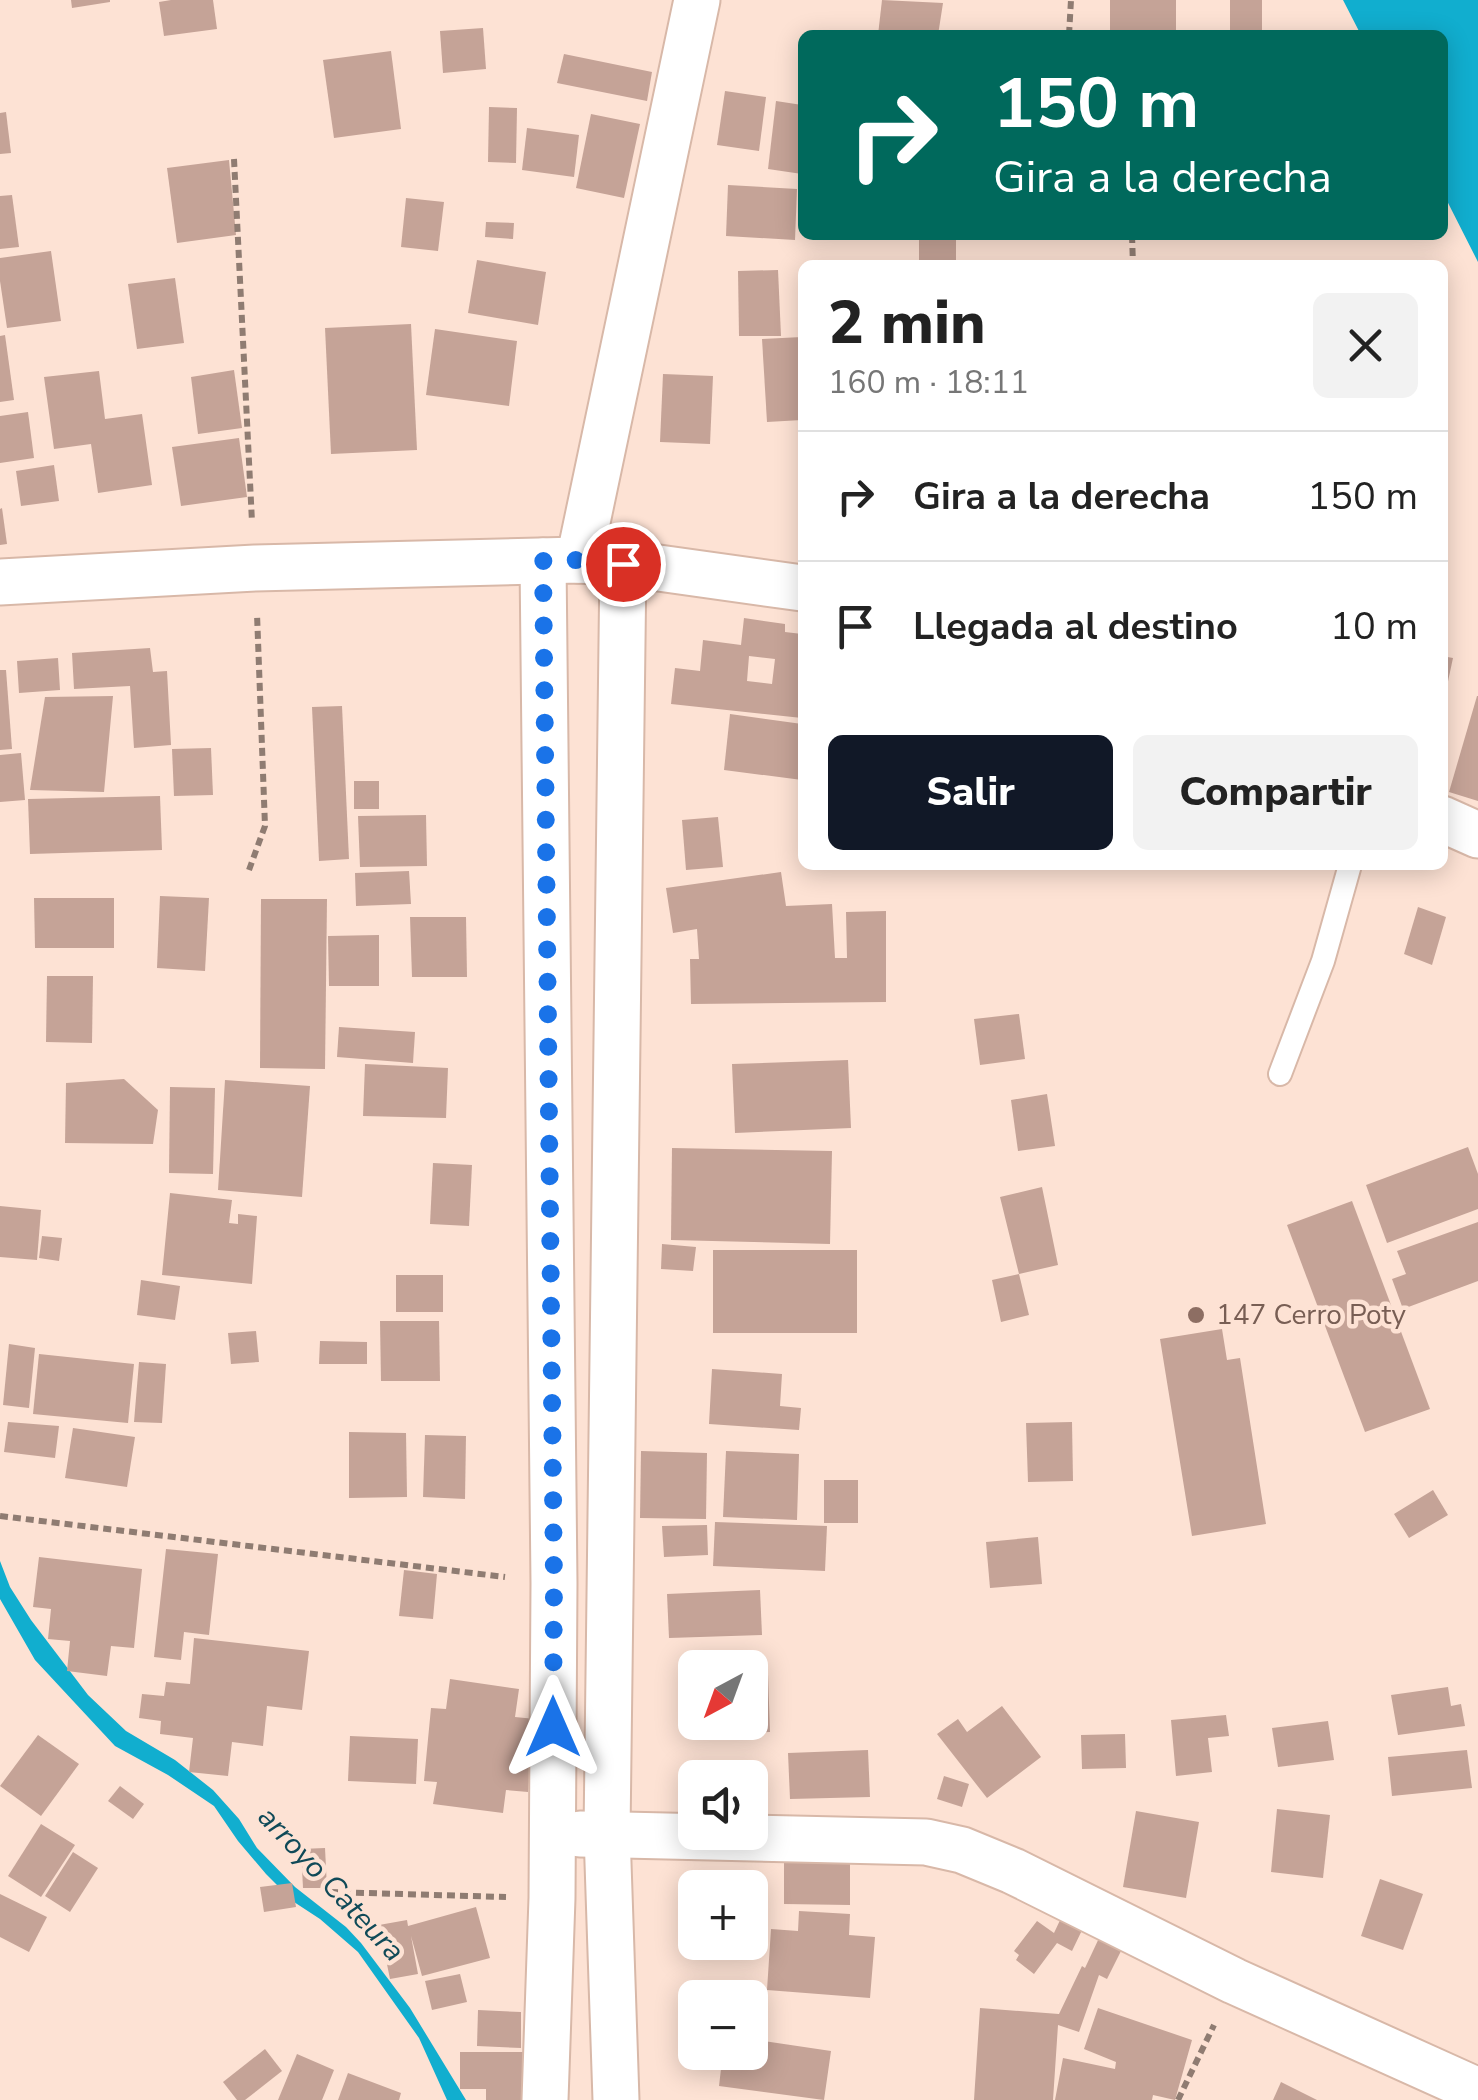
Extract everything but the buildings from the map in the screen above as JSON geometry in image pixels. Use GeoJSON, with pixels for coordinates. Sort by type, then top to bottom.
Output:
{"type":"FeatureCollection","features":[{"type":"Feature","properties":{"kind":"street"},"geometry":{"type":"LineString","coordinates":[[544,2100],[552,1898],[554,1583],[582,562],[696,0]]}},
{"type":"Feature","properties":{"kind":"street"},"geometry":{"type":"LineString","coordinates":[[582,562],[616,2100]]}},
{"type":"Feature","properties":{"kind":"street"},"geometry":{"type":"LineString","coordinates":[[0,582],[255,568],[582,562],[798,588]]}},
{"type":"Feature","properties":{"kind":"street"},"geometry":{"type":"LineString","coordinates":[[1448,822],[1478,835]]}},
{"type":"Feature","properties":{"kind":"street"},"geometry":{"type":"LineString","coordinates":[[553,1835],[608,1833],[926,1842],[962,1850],[1013,1870],[1234,1980],[1478,2091]]}},
{"type":"Feature","properties":{"kind":"lane"},"geometry":{"type":"LineString","coordinates":[[1280,1074],[1323,960],[1349,870]]}},
{"type":"Feature","properties":{"kind":"path"},"geometry":{"type":"LineString","coordinates":[[1069,30],[1071,0]]}},
{"type":"Feature","properties":{"kind":"path"},"geometry":{"type":"LineString","coordinates":[[0,1516],[554,1583]]}},
{"type":"Feature","properties":{"kind":"path"},"geometry":{"type":"LineString","coordinates":[[330,1892],[552,1898]]}},
{"type":"Feature","properties":{"kind":"path"},"geometry":{"type":"LineString","coordinates":[[1178,2100],[1234,1980]]}},
{"type":"Feature","properties":{"kind":"water"},"geometry":{"type":"Polygon","coordinates":[[[1343,0],[1478,0],[1478,262],[1448,203],[1448,30],[1358,30],[1343,0]]]}},
{"type":"Feature","properties":{"kind":"water"},"geometry":{"type":"Polygon","coordinates":[[[0,1561],[10,1587],[31,1620],[88,1695],[126,1731],[175,1760],[213,1790],[239,1819],[257,1848],[295,1887],[361,1943],[410,2008],[466,2100],[447,2100],[419,2038],[358,1952],[294,1902],[266,1874],[214,1806],[115,1746],[35,1660],[0,1599],[0,1561]]]}},
{"type":"Feature","properties":{"kind":"place","name":"147 Cerro Poty"},"geometry":{"type":"Point","coordinates":[1196,1315]}},
{"type":"Feature","properties":{"kind":"route"},"geometry":{"type":"LineString","coordinates":[[553,1727],[543,561],[623,564]]}},
{"type":"Feature","properties":{"kind":"water label","name":"arroyo Cateura"},"geometry":{"type":"Point","coordinates":[331,1884]}}]}
